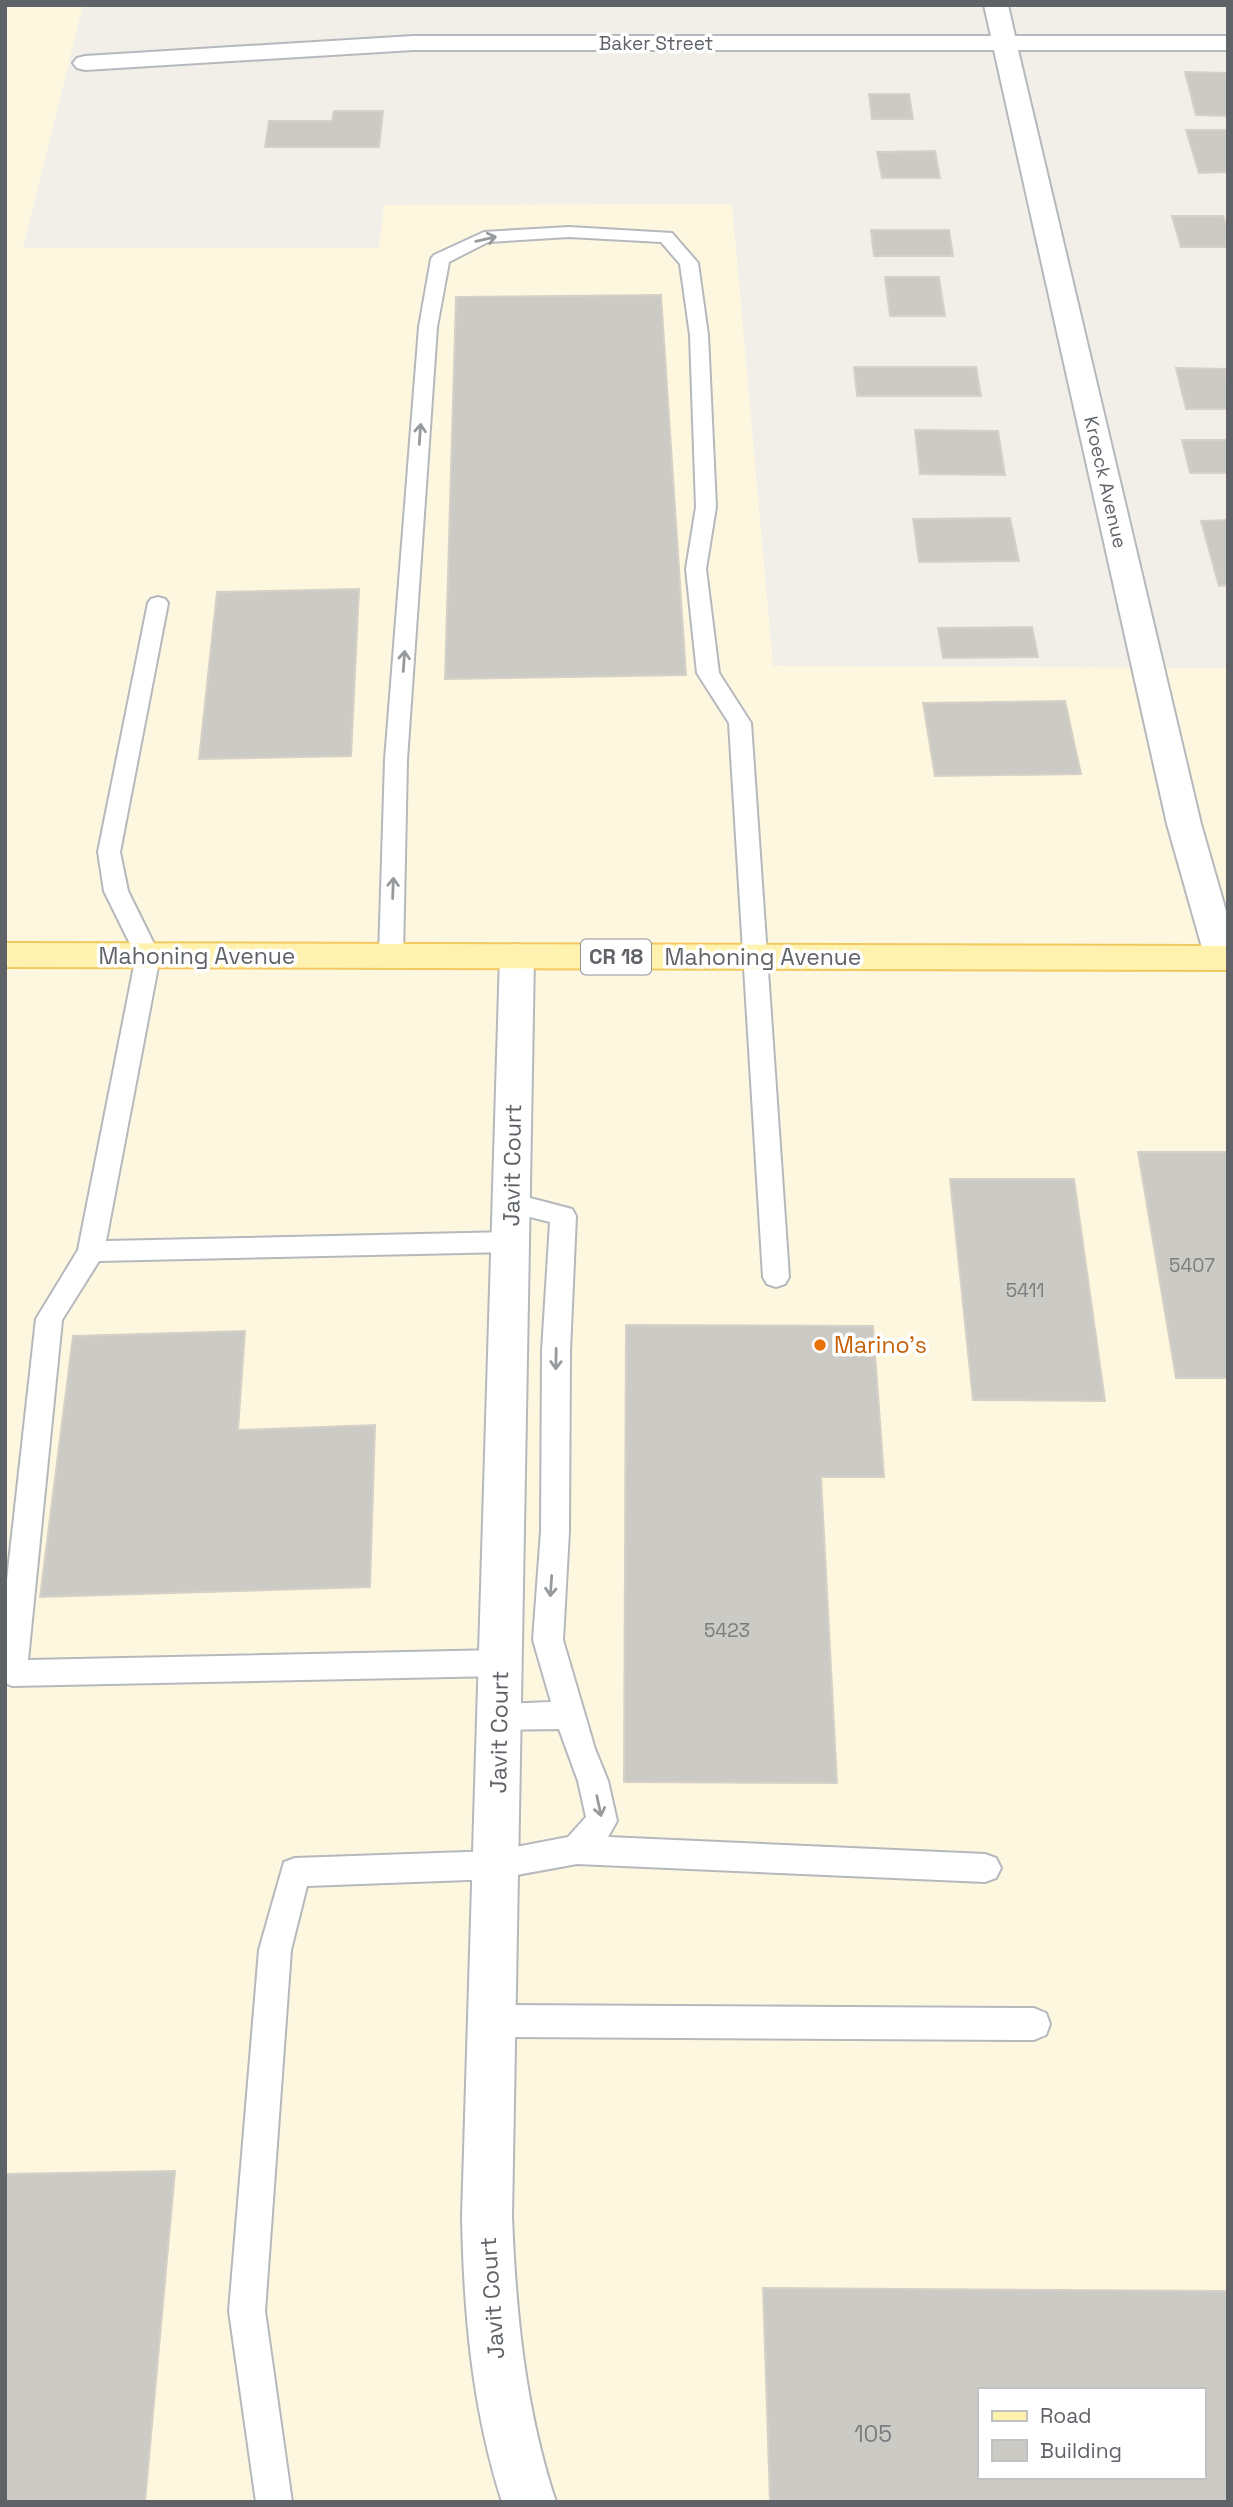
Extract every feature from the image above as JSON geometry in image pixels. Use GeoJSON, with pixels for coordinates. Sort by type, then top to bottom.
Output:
{"type":"FeatureCollection","features":[{"type":"Feature","properties":{"kind":"main road","name":"Mahoning Avenue"},"geometry":{"type":"LineString","coordinates":[[5,956],[1225,958]]}},
{"type":"Feature","properties":{"kind":"street","name":"Kroeck Avenue"},"geometry":{"type":"LineString","coordinates":[[996,5],[1184,824],[1225,958]]}},
{"type":"Feature","properties":{"kind":"street","name":"Baker Street"},"geometry":{"type":"LineString","coordinates":[[85,63],[413,43],[1228,43]]}},
{"type":"Feature","properties":{"kind":"street","name":"Javit Court"},"geometry":{"type":"LineString","coordinates":[[517,957],[487,2217],[491,2328],[501,2400],[530,2502]]}},
{"type":"Feature","properties":{"kind":"lane"},"geometry":{"type":"LineString","coordinates":[[391,957],[396,760],[428,327],[440,259],[484,237],[569,232],[666,237],[690,263],[699,335],[706,507],[696,569],[708,673],[740,723],[776,1277]]}},
{"type":"Feature","properties":{"kind":"lane"},"geometry":{"type":"LineString","coordinates":[[158,603],[109,852],[116,891],[148,956],[91,1251],[49,1319],[12,1673],[500,1663]]}},
{"type":"Feature","properties":{"kind":"lane"},"geometry":{"type":"LineString","coordinates":[[91,1251],[511,1222],[563,1216],[555,1531],[548,1640],[593,1781],[602,1821],[577,1850]]}},
{"type":"Feature","properties":{"kind":"lane"},"geometry":{"type":"LineString","coordinates":[[499,1717],[570,1715]]}},
{"type":"Feature","properties":{"kind":"lane"},"geometry":{"type":"LineString","coordinates":[[274,2502],[247,2311],[275,1950],[295,1872],[495,1865],[577,1850],[985,1868]]}},
{"type":"Feature","properties":{"kind":"lane"},"geometry":{"type":"LineString","coordinates":[[491,2021],[1034,2024]]}},
{"type":"Feature","properties":{"kind":"shaded area"},"geometry":{"type":"Polygon","coordinates":[[[5,5],[83,5],[23,248],[379,248],[384,205],[732,204],[773,666],[1228,668],[1228,2502],[5,2502],[5,5]]]}},
{"type":"Feature","properties":{"kind":"building"},"geometry":{"type":"Polygon","coordinates":[[[1185,72],[1228,73],[1228,116],[1196,115],[1185,72]]]}},
{"type":"Feature","properties":{"kind":"building"},"geometry":{"type":"Polygon","coordinates":[[[869,94],[909,94],[913,119],[872,119],[869,94]]]}},
{"type":"Feature","properties":{"kind":"building"},"geometry":{"type":"Polygon","coordinates":[[[334,111],[383,111],[379,147],[265,147],[269,121],[332,121],[334,111]]]}},
{"type":"Feature","properties":{"kind":"building"},"geometry":{"type":"Polygon","coordinates":[[[1186,130],[1228,130],[1228,172],[1199,173],[1186,130]]]}},
{"type":"Feature","properties":{"kind":"building"},"geometry":{"type":"Polygon","coordinates":[[[935,151],[940,178],[882,178],[877,152],[935,151]]]}},
{"type":"Feature","properties":{"kind":"building"},"geometry":{"type":"Polygon","coordinates":[[[1172,216],[1223,216],[1228,231],[1228,247],[1181,247],[1172,216]]]}},
{"type":"Feature","properties":{"kind":"building"},"geometry":{"type":"Polygon","coordinates":[[[871,230],[949,230],[953,256],[874,256],[871,230]]]}},
{"type":"Feature","properties":{"kind":"building"},"geometry":{"type":"Polygon","coordinates":[[[885,277],[939,277],[945,316],[890,316],[885,277]]]}},
{"type":"Feature","properties":{"kind":"building"},"geometry":{"type":"Polygon","coordinates":[[[661,295],[686,675],[445,679],[456,297],[661,295]]]}},
{"type":"Feature","properties":{"kind":"building"},"geometry":{"type":"Polygon","coordinates":[[[854,367],[976,367],[981,396],[857,396],[854,367]]]}},
{"type":"Feature","properties":{"kind":"building"},"geometry":{"type":"Polygon","coordinates":[[[1176,368],[1226,369],[1228,409],[1186,409],[1176,368]]]}},
{"type":"Feature","properties":{"kind":"building"},"geometry":{"type":"Polygon","coordinates":[[[915,430],[998,431],[1005,475],[920,474],[915,430]]]}},
{"type":"Feature","properties":{"kind":"building"},"geometry":{"type":"Polygon","coordinates":[[[1182,440],[1228,440],[1228,473],[1190,473],[1182,440]]]}},
{"type":"Feature","properties":{"kind":"building"},"geometry":{"type":"Polygon","coordinates":[[[1010,518],[1019,561],[919,562],[913,519],[1010,518]]]}},
{"type":"Feature","properties":{"kind":"building"},"geometry":{"type":"Polygon","coordinates":[[[1228,520],[1228,585],[1219,586],[1201,521],[1228,520]]]}},
{"type":"Feature","properties":{"kind":"building"},"geometry":{"type":"Polygon","coordinates":[[[359,589],[351,756],[199,759],[217,592],[359,589]]]}},
{"type":"Feature","properties":{"kind":"building"},"geometry":{"type":"Polygon","coordinates":[[[1032,627],[1038,657],[943,658],[938,628],[1032,627]]]}},
{"type":"Feature","properties":{"kind":"building"},"geometry":{"type":"Polygon","coordinates":[[[1065,701],[1081,774],[935,776],[923,703],[1065,701]]]}},
{"type":"Feature","properties":{"kind":"building"},"geometry":{"type":"Polygon","coordinates":[[[1138,1152],[1228,1152],[1228,1378],[1176,1378],[1138,1152]]]}},
{"type":"Feature","properties":{"kind":"building"},"geometry":{"type":"Polygon","coordinates":[[[950,1179],[1074,1179],[1105,1401],[973,1400],[950,1179]]]}},
{"type":"Feature","properties":{"kind":"building"},"geometry":{"type":"Polygon","coordinates":[[[626,1325],[873,1326],[884,1477],[821,1477],[837,1783],[624,1782],[626,1325]]]}},
{"type":"Feature","properties":{"kind":"building"},"geometry":{"type":"Polygon","coordinates":[[[245,1331],[238,1430],[375,1425],[370,1587],[40,1597],[73,1336],[245,1331]]]}},
{"type":"Feature","properties":{"kind":"building"},"geometry":{"type":"Polygon","coordinates":[[[175,2171],[145,2502],[5,2502],[5,2174],[175,2171]]]}},
{"type":"Feature","properties":{"kind":"building"},"geometry":{"type":"Polygon","coordinates":[[[763,2288],[1228,2291],[1228,2502],[770,2501],[763,2288]]]}},
{"type":"Feature","properties":{"kind":"place","name":"Marino's"},"geometry":{"type":"Point","coordinates":[820,1345]}}]}
